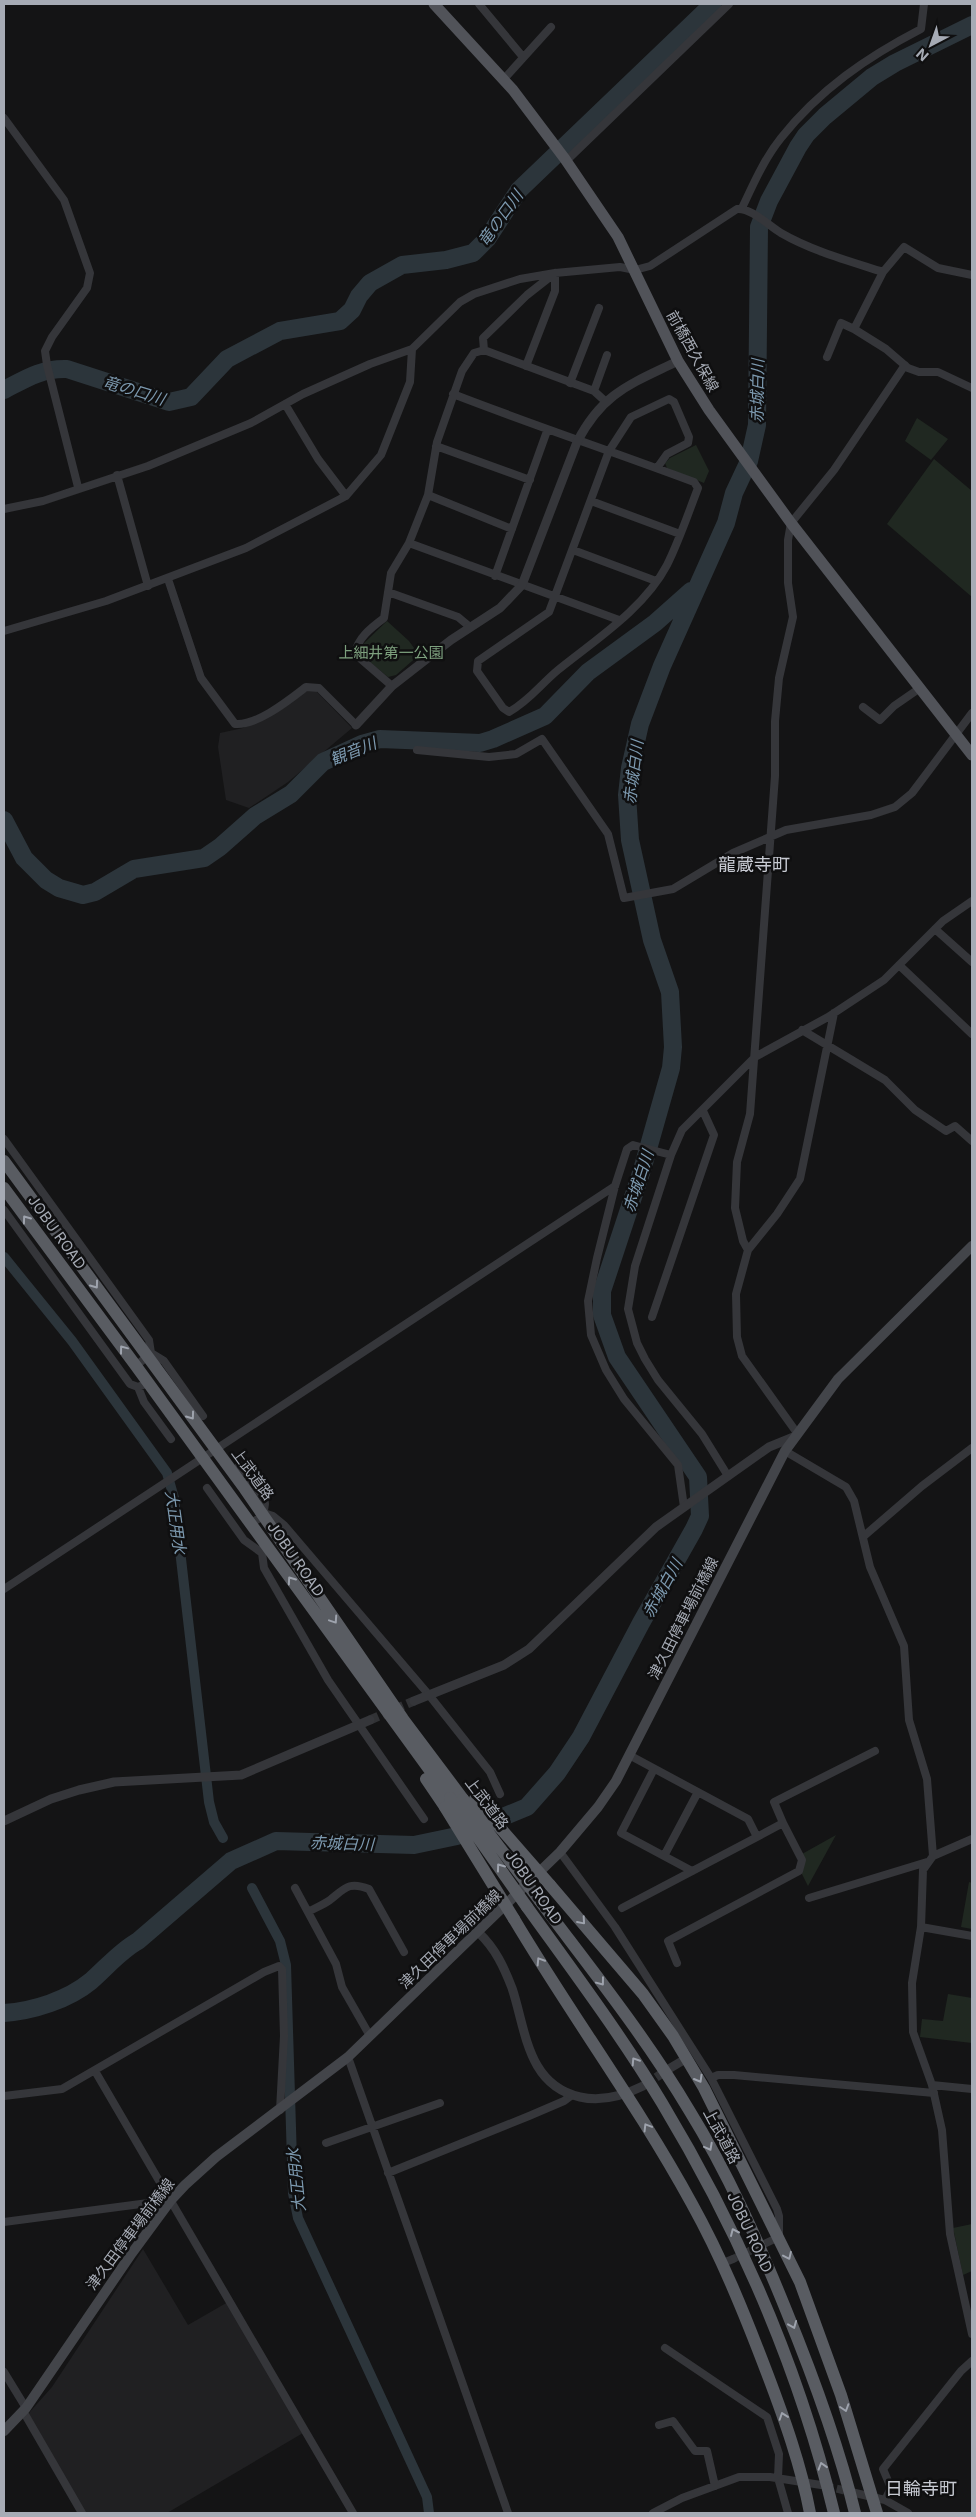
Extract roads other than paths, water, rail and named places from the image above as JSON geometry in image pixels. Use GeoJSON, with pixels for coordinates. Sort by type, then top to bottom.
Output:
{"type":"FeatureCollection","features":[{"type":"Feature","properties":{"kind":"highway","name":"上武道路"},"geometry":{"type":"LineString","coordinates":[[4,1160],[149,1354],[403,1719],[469,1799],[540,1901],[622,2008],[689,2110],[754,2229],[813,2375],[844,2470],[855,2513]]}},
{"type":"Feature","properties":{"kind":"highway","name":"JOBU ROAD"},"geometry":{"type":"LineString","coordinates":[[4,1188],[136,1366],[143,1385],[202,1456],[251,1523],[263,1548],[339,1648],[447,1802],[527,1907],[609,2021],[662,2102],[729,2221],[757,2284],[796,2382],[834,2513]]}},
{"type":"Feature","properties":{"kind":"highway"},"geometry":{"type":"LineString","coordinates":[[469,1799],[550,1885],[643,1994],[687,2058],[748,2173],[800,2282],[841,2395],[878,2513]]}},
{"type":"Feature","properties":{"kind":"highway"},"geometry":{"type":"LineString","coordinates":[[447,1802],[567,2006],[627,2094],[728,2261],[784,2418],[803,2481],[810,2513]]}},
{"type":"Feature","properties":{"kind":"main road","name":"前橋西久保線"},"geometry":{"type":"LineString","coordinates":[[434,4],[504,79],[565,160],[618,237],[688,378],[791,523],[972,755]]}},
{"type":"Feature","properties":{"kind":"main road","name":"津久田停車場前橋線"},"geometry":{"type":"LineString","coordinates":[[4,2431],[24,2410],[171,2200],[216,2157],[348,2057],[479,1933],[560,1852],[598,1807],[629,1755],[785,1451],[796,1434],[838,1379],[972,1246]]}},
{"type":"Feature","properties":{"kind":"street"},"geometry":{"type":"LineString","coordinates":[[479,4],[523,57]]}},
{"type":"Feature","properties":{"kind":"street"},"geometry":{"type":"LineString","coordinates":[[565,160],[729,4]]}},
{"type":"Feature","properties":{"kind":"street"},"geometry":{"type":"LineString","coordinates":[[744,209],[780,139],[824,91],[856,65],[920,28],[924,4]]}},
{"type":"Feature","properties":{"kind":"street"},"geometry":{"type":"LineString","coordinates":[[504,79],[551,27]]}},
{"type":"Feature","properties":{"kind":"street"},"geometry":{"type":"LineString","coordinates":[[4,118],[64,200],[90,273],[87,288],[52,337],[46,351],[46,365],[78,487]]}},
{"type":"Feature","properties":{"kind":"street"},"geometry":{"type":"LineString","coordinates":[[4,509],[43,501],[78,487],[148,466],[250,423],[285,404],[370,364],[412,349],[460,302],[474,294],[520,279],[555,273],[620,267],[635,270],[650,266],[738,208],[744,209],[783,234],[827,254],[883,272]]}},
{"type":"Feature","properties":{"kind":"street"},"geometry":{"type":"LineString","coordinates":[[854,329],[883,272],[904,247],[938,268],[972,275]]}},
{"type":"Feature","properties":{"kind":"street"},"geometry":{"type":"LineString","coordinates":[[484,350],[483,338],[527,295],[555,273]]}},
{"type":"Feature","properties":{"kind":"street"},"geometry":{"type":"LineString","coordinates":[[526,366],[555,291],[555,273]]}},
{"type":"Feature","properties":{"kind":"street"},"geometry":{"type":"LineString","coordinates":[[570,383],[599,308]]}},
{"type":"Feature","properties":{"kind":"street"},"geometry":{"type":"LineString","coordinates":[[827,357],[841,323],[886,349],[905,365],[919,372],[938,372],[972,388]]}},
{"type":"Feature","properties":{"kind":"street"},"geometry":{"type":"LineString","coordinates":[[4,631],[148,586],[246,548],[346,496],[381,455],[410,382],[412,349]]}},
{"type":"Feature","properties":{"kind":"street"},"geometry":{"type":"LineString","coordinates":[[392,686],[355,654],[356,647],[366,632],[384,618],[391,573],[409,543],[428,495],[436,446],[462,371],[474,353],[484,350],[594,392],[605,401]]}},
{"type":"Feature","properties":{"kind":"street"},"geometry":{"type":"LineString","coordinates":[[594,392],[607,355]]}},
{"type":"Feature","properties":{"kind":"street"},"geometry":{"type":"LineString","coordinates":[[168,578],[202,678],[235,724],[244,725],[279,707],[306,687],[320,688],[356,725],[392,686],[500,608],[522,585],[577,442],[588,421],[605,401],[618,390],[678,361]]}},
{"type":"Feature","properties":{"kind":"street"},"geometry":{"type":"LineString","coordinates":[[748,1250],[743,1241],[735,1208],[737,1162],[750,1114],[755,1058],[769,839],[775,776],[776,704],[779,678],[793,618],[788,583],[788,540],[791,523],[834,470],[905,365]]}},
{"type":"Feature","properties":{"kind":"street"},"geometry":{"type":"LineString","coordinates":[[453,394],[577,442],[609,450],[694,482],[698,488],[666,566],[648,592],[619,620],[549,677],[524,704],[509,712],[503,708],[477,670],[478,661],[549,612],[556,598],[609,450],[631,417],[669,399],[674,402],[689,437],[688,444],[667,454],[657,468]]}},
{"type":"Feature","properties":{"kind":"street"},"geometry":{"type":"LineString","coordinates":[[285,404],[318,459],[346,496]]}},
{"type":"Feature","properties":{"kind":"street"},"geometry":{"type":"LineString","coordinates":[[496,576],[547,431]]}},
{"type":"Feature","properties":{"kind":"street"},"geometry":{"type":"LineString","coordinates":[[436,446],[530,480]]}},
{"type":"Feature","properties":{"kind":"street"},"geometry":{"type":"LineString","coordinates":[[117,475],[148,586]]}},
{"type":"Feature","properties":{"kind":"street"},"geometry":{"type":"LineString","coordinates":[[428,495],[512,529]]}},
{"type":"Feature","properties":{"kind":"street"},"geometry":{"type":"LineString","coordinates":[[590,501],[680,534]]}},
{"type":"Feature","properties":{"kind":"street"},"geometry":{"type":"LineString","coordinates":[[409,543],[619,620]]}},
{"type":"Feature","properties":{"kind":"street"},"geometry":{"type":"LineString","coordinates":[[573,550],[656,581]]}},
{"type":"Feature","properties":{"kind":"street"},"geometry":{"type":"LineString","coordinates":[[388,592],[458,617],[470,628]]}},
{"type":"Feature","properties":{"kind":"street"},"geometry":{"type":"LineString","coordinates":[[863,707],[880,720],[894,706],[920,688]]}},
{"type":"Feature","properties":{"kind":"street"},"geometry":{"type":"LineString","coordinates":[[417,750],[489,757],[516,754],[542,739],[608,834],[624,898],[672,889],[733,853],[786,830],[871,815],[895,807],[912,793],[972,713]]}},
{"type":"Feature","properties":{"kind":"street"},"geometry":{"type":"LineString","coordinates":[[725,1478],[702,1434],[658,1380],[645,1359],[637,1343],[628,1309],[634,1266],[670,1155],[682,1130],[704,1111],[755,1058],[802,1030],[834,1014],[884,980],[935,928],[972,901]]}},
{"type":"Feature","properties":{"kind":"street"},"geometry":{"type":"LineString","coordinates":[[935,928],[972,962]]}},
{"type":"Feature","properties":{"kind":"street"},"geometry":{"type":"LineString","coordinates":[[899,965],[972,1034]]}},
{"type":"Feature","properties":{"kind":"street"},"geometry":{"type":"LineString","coordinates":[[414,1701],[504,1665],[529,1649],[636,1545],[684,1507],[769,1447],[796,1434],[742,1356],[737,1337],[736,1294],[748,1250],[777,1214],[800,1179],[834,1014]]}},
{"type":"Feature","properties":{"kind":"street"},"geometry":{"type":"LineString","coordinates":[[802,1030],[885,1080],[915,1110],[935,1125],[946,1131],[955,1126],[972,1141]]}},
{"type":"Feature","properties":{"kind":"street"},"geometry":{"type":"LineString","coordinates":[[652,1317],[714,1134],[704,1111]]}},
{"type":"Feature","properties":{"kind":"street"},"geometry":{"type":"LineString","coordinates":[[4,1139],[149,1340],[149,1354],[136,1366]]}},
{"type":"Feature","properties":{"kind":"street"},"geometry":{"type":"LineString","coordinates":[[670,1155],[633,1145],[627,1149],[615,1186],[588,1301],[591,1335],[606,1370],[624,1399],[678,1465],[684,1507]]}},
{"type":"Feature","properties":{"kind":"street"},"geometry":{"type":"LineString","coordinates":[[4,1589],[214,1448],[440,1303],[615,1186]]}},
{"type":"Feature","properties":{"kind":"street"},"geometry":{"type":"LineString","coordinates":[[4,1210],[130,1384],[143,1385],[144,1402],[171,1439]]}},
{"type":"Feature","properties":{"kind":"street"},"geometry":{"type":"LineString","coordinates":[[149,1354],[164,1361],[204,1416]]}},
{"type":"Feature","properties":{"kind":"street"},"geometry":{"type":"LineString","coordinates":[[864,1536],[922,1486],[972,1448]]}},
{"type":"Feature","properties":{"kind":"street"},"geometry":{"type":"LineString","coordinates":[[785,1451],[846,1487],[854,1501],[870,1567],[904,1646],[909,1720],[927,1779],[930,1859],[923,1870],[921,1927],[912,1983],[913,2032],[933,2089],[942,2130],[950,2234],[972,2334]]}},
{"type":"Feature","properties":{"kind":"street"},"geometry":{"type":"LineString","coordinates":[[239,1465],[265,1501],[263,1516]]}},
{"type":"Feature","properties":{"kind":"street"},"geometry":{"type":"LineString","coordinates":[[207,1488],[244,1540],[263,1548],[264,1568],[328,1680],[424,1820]]}},
{"type":"Feature","properties":{"kind":"street"},"geometry":{"type":"LineString","coordinates":[[251,1523],[263,1516],[273,1516],[284,1525],[429,1695],[490,1772],[500,1794]]}},
{"type":"Feature","properties":{"kind":"street"},"geometry":{"type":"LineString","coordinates":[[4,1821],[52,1799],[79,1790],[114,1782],[241,1775],[370,1720]]}},
{"type":"Feature","properties":{"kind":"street"},"geometry":{"type":"LineString","coordinates":[[677,1963],[668,1941],[799,1871],[802,1860],[774,1802],[875,1751]]}},
{"type":"Feature","properties":{"kind":"street"},"geometry":{"type":"LineString","coordinates":[[629,1755],[748,1819],[757,1837]]}},
{"type":"Feature","properties":{"kind":"street"},"geometry":{"type":"LineString","coordinates":[[654,1769],[621,1833],[692,1871]]}},
{"type":"Feature","properties":{"kind":"street"},"geometry":{"type":"LineString","coordinates":[[664,1856],[698,1792]]}},
{"type":"Feature","properties":{"kind":"street"},"geometry":{"type":"LineString","coordinates":[[622,1908],[784,1823]]}},
{"type":"Feature","properties":{"kind":"street"},"geometry":{"type":"LineString","coordinates":[[809,1898],[930,1859],[972,1839]]}},
{"type":"Feature","properties":{"kind":"street"},"geometry":{"type":"LineString","coordinates":[[560,1852],[615,1927],[711,2078],[780,2216],[779,2237],[764,2244]]}},
{"type":"Feature","properties":{"kind":"street"},"geometry":{"type":"LineString","coordinates":[[308,1912],[329,1900],[344,1887],[360,1885],[369,1889],[404,1952]]}},
{"type":"Feature","properties":{"kind":"street"},"geometry":{"type":"LineString","coordinates":[[295,1888],[336,1964],[342,1987],[370,2036]]}},
{"type":"Feature","properties":{"kind":"street"},"geometry":{"type":"LineString","coordinates":[[921,1927],[972,1936]]}},
{"type":"Feature","properties":{"kind":"street"},"geometry":{"type":"LineString","coordinates":[[479,1933],[493,1948],[507,1976],[525,2040],[534,2062],[555,2086],[572,2095],[597,2099],[627,2094],[643,2086]]}},
{"type":"Feature","properties":{"kind":"street"},"geometry":{"type":"LineString","coordinates":[[4,2096],[62,2089],[264,1972],[279,1966],[282,1969],[284,2036],[281,2109]]}},
{"type":"Feature","properties":{"kind":"street"},"geometry":{"type":"LineString","coordinates":[[348,2057],[508,2513]]}},
{"type":"Feature","properties":{"kind":"street"},"geometry":{"type":"LineString","coordinates":[[667,2070],[687,2058]]}},
{"type":"Feature","properties":{"kind":"street"},"geometry":{"type":"LineString","coordinates":[[95,2071],[353,2513]]}},
{"type":"Feature","properties":{"kind":"street"},"geometry":{"type":"LineString","coordinates":[[711,2078],[718,2075],[734,2075],[933,2089],[972,2089]]}},
{"type":"Feature","properties":{"kind":"street"},"geometry":{"type":"LineString","coordinates":[[388,2173],[538,2112],[572,2095]]}},
{"type":"Feature","properties":{"kind":"street"},"geometry":{"type":"LineString","coordinates":[[326,2143],[440,2103]]}},
{"type":"Feature","properties":{"kind":"street"},"geometry":{"type":"LineString","coordinates":[[4,2222],[171,2200]]}},
{"type":"Feature","properties":{"kind":"street"},"geometry":{"type":"LineString","coordinates":[[665,2348],[767,2417],[779,2454],[778,2478],[788,2513]]}},
{"type":"Feature","properties":{"kind":"street"},"geometry":{"type":"LineString","coordinates":[[885,2500],[891,2488],[883,2469],[961,2371],[972,2360]]}},
{"type":"Feature","properties":{"kind":"street"},"geometry":{"type":"LineString","coordinates":[[4,2372],[82,2513]]}},
{"type":"Feature","properties":{"kind":"street"},"geometry":{"type":"LineString","coordinates":[[659,2425],[673,2421],[696,2451],[707,2451],[715,2486]]}},
{"type":"Feature","properties":{"kind":"street"},"geometry":{"type":"LineString","coordinates":[[653,2513],[682,2498],[739,2476],[778,2478],[820,2485]]}},
{"type":"Feature","properties":{"kind":"street"},"geometry":{"type":"LineString","coordinates":[[851,2492],[872,2495],[908,2513]]}},
{"type":"Feature","properties":{"kind":"waterway","name":"竜の口川"},"geometry":{"type":"LineString","coordinates":[[4,390],[42,372],[67,369],[169,402],[191,397],[227,359],[280,331],[340,321],[352,310],[359,296],[370,283],[402,265],[446,260],[473,253],[487,239],[519,190],[713,4]]}},
{"type":"Feature","properties":{"kind":"waterway","name":"赤城白川"},"geometry":{"type":"LineString","coordinates":[[4,2013],[38,2007],[61,1999],[82,1988],[119,1954],[138,1941],[231,1861],[276,1841],[414,1845],[457,1836],[527,1807],[557,1773],[581,1737],[641,1623],[694,1529],[700,1516],[698,1477],[617,1357],[602,1315],[602,1291],[642,1170],[671,1068],[673,1047],[670,992],[652,940],[630,840],[627,795],[630,768],[640,724],[662,666],[726,523],[734,493],[749,461],[757,425],[759,227],[769,201],[798,147],[806,135],[825,116],[872,77],[895,63],[972,25]]}},
{"type":"Feature","properties":{"kind":"waterway","name":"観音川"},"geometry":{"type":"LineString","coordinates":[[4,820],[24,858],[46,880],[59,888],[83,895],[95,892],[134,869],[204,858],[220,847],[255,816],[291,794],[323,762],[362,744],[380,739],[480,743],[545,716],[588,672],[655,623],[691,591]]}},
{"type":"Feature","properties":{"kind":"waterway","name":"大正用水"},"geometry":{"type":"LineString","coordinates":[[4,1257],[72,1341],[167,1473],[174,1498],[209,1802],[214,1822],[223,1838]]}},
{"type":"Feature","properties":{"kind":"waterway","name":"大正用水"},"geometry":{"type":"LineString","coordinates":[[252,1888],[280,1941],[286,1965],[293,2193],[298,2218],[427,2497],[429,2513]]}},
{"type":"Feature","properties":{"kind":"tunnel"},"geometry":{"type":"LineString","coordinates":[[370,1720],[414,1701]]}},
{"type":"Feature","properties":{"kind":"tunnel"},"geometry":{"type":"LineString","coordinates":[[645,2085],[667,2070]]}},
{"type":"Feature","properties":{"kind":"tunnel"},"geometry":{"type":"LineString","coordinates":[[733,2259],[762,2245]]}},
{"type":"Feature","properties":{"kind":"tunnel"},"geometry":{"type":"LineString","coordinates":[[825,2486],[851,2492]]}},
{"type":"Feature","properties":{"kind":"district","name":"龍蔵寺町"},"geometry":{"type":"Point","coordinates":[754,864]}},
{"type":"Feature","properties":{"kind":"district","name":"日輪寺町"},"geometry":{"type":"Point","coordinates":[921,2488]}},
{"type":"Feature","properties":{"kind":"park label","name":"上細井第一公園"},"geometry":{"type":"Point","coordinates":[391,652]}}]}
